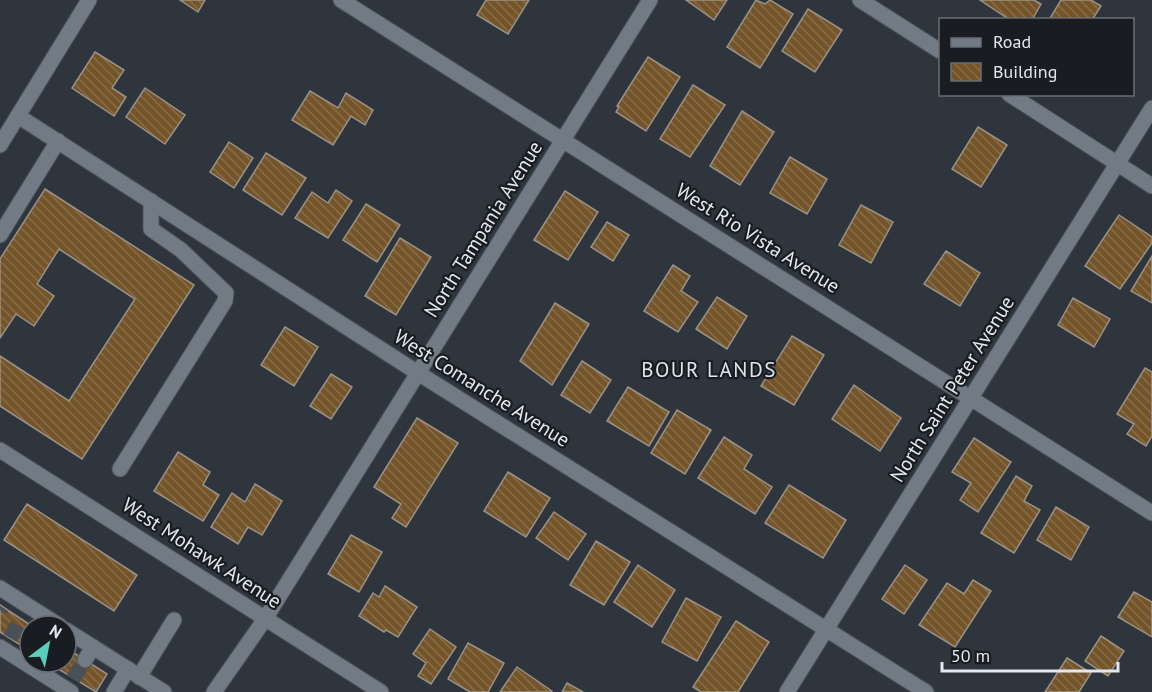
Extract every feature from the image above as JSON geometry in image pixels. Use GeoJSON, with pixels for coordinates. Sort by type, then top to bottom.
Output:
{"type":"FeatureCollection","features":[{"type":"Feature","properties":{"kind":"street"},"geometry":{"type":"LineString","coordinates":[[0,145],[89,0]]}},
{"type":"Feature","properties":{"kind":"street","name":"West Rio Vista Avenue"},"geometry":{"type":"LineString","coordinates":[[341,0],[1152,513]]}},
{"type":"Feature","properties":{"kind":"street","name":"North Tampania Avenue"},"geometry":{"type":"LineString","coordinates":[[214,692],[265,619],[650,0]]}},
{"type":"Feature","properties":{"kind":"street"},"geometry":{"type":"LineString","coordinates":[[860,0],[939,50]]}},
{"type":"Feature","properties":{"kind":"street"},"geometry":{"type":"LineString","coordinates":[[1012,96],[1152,186]]}},
{"type":"Feature","properties":{"kind":"street","name":"North Saint Peter Avenue"},"geometry":{"type":"LineString","coordinates":[[787,692],[1152,108]]}},
{"type":"Feature","properties":{"kind":"street","name":"West Comanche Avenue"},"geometry":{"type":"LineString","coordinates":[[18,116],[418,373],[926,692]]}},
{"type":"Feature","properties":{"kind":"street"},"geometry":{"type":"LineString","coordinates":[[0,235],[58,141]]}},
{"type":"Feature","properties":{"kind":"street"},"geometry":{"type":"LineString","coordinates":[[120,469],[225,301],[226,293],[181,250],[151,229],[151,201]]}},
{"type":"Feature","properties":{"kind":"street"},"geometry":{"type":"LineString","coordinates":[[181,250],[199,232]]}},
{"type":"Feature","properties":{"kind":"street","name":"West Mohawk Avenue"},"geometry":{"type":"LineString","coordinates":[[0,450],[381,692]]}},
{"type":"Feature","properties":{"kind":"street"},"geometry":{"type":"LineString","coordinates":[[4,597],[27,614]]}},
{"type":"Feature","properties":{"kind":"street"},"geometry":{"type":"LineString","coordinates":[[114,692],[134,673],[174,620]]}},
{"type":"Feature","properties":{"kind":"street"},"geometry":{"type":"LineString","coordinates":[[4,644],[18,652]]}},
{"type":"Feature","properties":{"kind":"street"},"geometry":{"type":"LineString","coordinates":[[78,645],[89,654],[134,673],[164,692]]}},
{"type":"Feature","properties":{"kind":"street"},"geometry":{"type":"LineString","coordinates":[[52,674],[70,687]]}},
{"type":"Feature","properties":{"kind":"building"},"geometry":{"type":"Polygon","coordinates":[[[180,0],[205,0],[198,12],[180,0]]]}},
{"type":"Feature","properties":{"kind":"building"},"geometry":{"type":"Polygon","coordinates":[[[486,0],[529,0],[508,34],[477,15],[486,0]]]}},
{"type":"Feature","properties":{"kind":"building"},"geometry":{"type":"Polygon","coordinates":[[[686,0],[727,0],[714,20],[686,0]]]}},
{"type":"Feature","properties":{"kind":"building"},"geometry":{"type":"Polygon","coordinates":[[[756,0],[765,4],[770,0],[793,14],[760,68],[727,47],[756,0]]]}},
{"type":"Feature","properties":{"kind":"building"},"geometry":{"type":"Polygon","coordinates":[[[980,0],[1034,0],[1041,4],[1033,18],[1007,18],[980,0]]]}},
{"type":"Feature","properties":{"kind":"building"},"geometry":{"type":"Polygon","coordinates":[[[1061,0],[1091,0],[1101,6],[1093,18],[1050,18],[1061,0]]]}},
{"type":"Feature","properties":{"kind":"building"},"geometry":{"type":"Polygon","coordinates":[[[808,9],[842,30],[815,72],[782,51],[808,9]]]}},
{"type":"Feature","properties":{"kind":"building"},"geometry":{"type":"Polygon","coordinates":[[[95,52],[124,70],[112,88],[126,97],[114,116],[72,88],[95,52]]]}},
{"type":"Feature","properties":{"kind":"building"},"geometry":{"type":"Polygon","coordinates":[[[648,57],[680,77],[646,131],[616,112],[619,107],[617,106],[648,57]]]}},
{"type":"Feature","properties":{"kind":"building"},"geometry":{"type":"Polygon","coordinates":[[[693,85],[725,105],[690,157],[660,139],[693,85]]]}},
{"type":"Feature","properties":{"kind":"building"},"geometry":{"type":"Polygon","coordinates":[[[145,88],[185,115],[165,144],[126,117],[145,88]]]}},
{"type":"Feature","properties":{"kind":"building"},"geometry":{"type":"Polygon","coordinates":[[[310,91],[338,108],[346,93],[373,110],[365,125],[351,116],[333,145],[292,120],[310,91]]]}},
{"type":"Feature","properties":{"kind":"building"},"geometry":{"type":"Polygon","coordinates":[[[742,111],[774,132],[740,185],[710,166],[742,111]]]}},
{"type":"Feature","properties":{"kind":"building"},"geometry":{"type":"Polygon","coordinates":[[[978,127],[1007,145],[981,187],[952,169],[978,127]]]}},
{"type":"Feature","properties":{"kind":"building"},"geometry":{"type":"Polygon","coordinates":[[[229,142],[253,158],[234,188],[210,172],[229,142]]]}},
{"type":"Feature","properties":{"kind":"building"},"geometry":{"type":"Polygon","coordinates":[[[266,153],[306,178],[282,215],[243,190],[266,153]]]}},
{"type":"Feature","properties":{"kind":"building"},"geometry":{"type":"Polygon","coordinates":[[[790,157],[827,179],[807,214],[770,193],[790,157]]]}},
{"type":"Feature","properties":{"kind":"building"},"geometry":{"type":"Polygon","coordinates":[[[45,189],[194,285],[82,459],[0,406],[0,356],[69,401],[135,299],[59,249],[37,284],[54,296],[34,326],[16,314],[0,338],[0,259],[45,189]]]}},
{"type":"Feature","properties":{"kind":"building"},"geometry":{"type":"Polygon","coordinates":[[[336,190],[352,201],[328,238],[295,218],[312,192],[328,203],[336,190]]]}},
{"type":"Feature","properties":{"kind":"building"},"geometry":{"type":"Polygon","coordinates":[[[565,191],[598,212],[568,260],[534,240],[565,191]]]}},
{"type":"Feature","properties":{"kind":"building"},"geometry":{"type":"Polygon","coordinates":[[[366,204],[400,225],[377,262],[343,240],[366,204]]]}},
{"type":"Feature","properties":{"kind":"building"},"geometry":{"type":"Polygon","coordinates":[[[861,205],[893,222],[871,263],[839,245],[861,205]]]}},
{"type":"Feature","properties":{"kind":"building"},"geometry":{"type":"Polygon","coordinates":[[[1119,215],[1152,237],[1152,243],[1120,289],[1085,266],[1119,215]]]}},
{"type":"Feature","properties":{"kind":"building"},"geometry":{"type":"Polygon","coordinates":[[[607,222],[629,235],[613,261],[591,247],[607,222]]]}},
{"type":"Feature","properties":{"kind":"building"},"geometry":{"type":"Polygon","coordinates":[[[400,238],[431,257],[396,315],[365,296],[400,238]]]}},
{"type":"Feature","properties":{"kind":"building"},"geometry":{"type":"Polygon","coordinates":[[[946,251],[980,273],[960,306],[924,284],[946,251]]]}},
{"type":"Feature","properties":{"kind":"building"},"geometry":{"type":"Polygon","coordinates":[[[1152,256],[1152,303],[1131,291],[1152,256]]]}},
{"type":"Feature","properties":{"kind":"building"},"geometry":{"type":"Polygon","coordinates":[[[673,265],[690,276],[681,291],[698,302],[678,332],[644,311],[673,265]]]}},
{"type":"Feature","properties":{"kind":"building"},"geometry":{"type":"Polygon","coordinates":[[[717,297],[747,316],[727,349],[696,329],[717,297]]]}},
{"type":"Feature","properties":{"kind":"building"},"geometry":{"type":"Polygon","coordinates":[[[1073,298],[1110,319],[1094,347],[1058,325],[1073,298]]]}},
{"type":"Feature","properties":{"kind":"building"},"geometry":{"type":"Polygon","coordinates":[[[555,303],[589,324],[552,385],[520,361],[555,303]]]}},
{"type":"Feature","properties":{"kind":"building"},"geometry":{"type":"Polygon","coordinates":[[[285,327],[318,347],[294,386],[261,365],[285,327]]]}},
{"type":"Feature","properties":{"kind":"building"},"geometry":{"type":"Polygon","coordinates":[[[792,336],[824,355],[794,405],[761,386],[792,336]]]}},
{"type":"Feature","properties":{"kind":"building"},"geometry":{"type":"Polygon","coordinates":[[[582,361],[611,380],[590,413],[561,395],[582,361]]]}},
{"type":"Feature","properties":{"kind":"building"},"geometry":{"type":"Polygon","coordinates":[[[1145,368],[1152,372],[1152,436],[1146,446],[1127,434],[1134,424],[1117,414],[1145,368]]]}},
{"type":"Feature","properties":{"kind":"building"},"geometry":{"type":"Polygon","coordinates":[[[331,374],[352,387],[331,419],[310,406],[331,374]]]}},
{"type":"Feature","properties":{"kind":"building"},"geometry":{"type":"Polygon","coordinates":[[[854,385],[901,418],[880,451],[832,419],[854,385]]]}},
{"type":"Feature","properties":{"kind":"building"},"geometry":{"type":"Polygon","coordinates":[[[628,387],[669,412],[649,446],[607,421],[628,387]]]}},
{"type":"Feature","properties":{"kind":"building"},"geometry":{"type":"Polygon","coordinates":[[[677,410],[711,430],[685,474],[651,453],[677,410]]]}},
{"type":"Feature","properties":{"kind":"building"},"geometry":{"type":"Polygon","coordinates":[[[417,418],[458,443],[406,527],[392,518],[401,504],[374,487],[417,418]]]}},
{"type":"Feature","properties":{"kind":"building"},"geometry":{"type":"Polygon","coordinates":[[[724,437],[752,455],[744,469],[772,487],[755,514],[698,478],[724,437]]]}},
{"type":"Feature","properties":{"kind":"building"},"geometry":{"type":"Polygon","coordinates":[[[974,438],[1011,462],[978,512],[960,500],[971,483],[952,472],[974,438]]]}},
{"type":"Feature","properties":{"kind":"building"},"geometry":{"type":"Polygon","coordinates":[[[178,452],[210,472],[203,485],[219,495],[203,521],[154,491],[178,452]]]}},
{"type":"Feature","properties":{"kind":"building"},"geometry":{"type":"Polygon","coordinates":[[[508,472],[550,498],[526,537],[484,511],[508,472]]]}},
{"type":"Feature","properties":{"kind":"building"},"geometry":{"type":"Polygon","coordinates":[[[1016,476],[1032,486],[1024,501],[1040,510],[1014,553],[981,533],[1016,476]]]}},
{"type":"Feature","properties":{"kind":"building"},"geometry":{"type":"Polygon","coordinates":[[[255,484],[282,501],[262,535],[248,527],[238,544],[211,527],[232,493],[245,502],[255,484]]]}},
{"type":"Feature","properties":{"kind":"building"},"geometry":{"type":"Polygon","coordinates":[[[789,485],[846,520],[823,558],[765,523],[789,485]]]}},
{"type":"Feature","properties":{"kind":"building"},"geometry":{"type":"Polygon","coordinates":[[[27,504],[137,575],[114,611],[4,540],[27,504]]]}},
{"type":"Feature","properties":{"kind":"building"},"geometry":{"type":"Polygon","coordinates":[[[1056,507],[1089,527],[1071,560],[1037,540],[1056,507]]]}},
{"type":"Feature","properties":{"kind":"building"},"geometry":{"type":"Polygon","coordinates":[[[554,512],[586,534],[568,560],[536,538],[554,512]]]}},
{"type":"Feature","properties":{"kind":"building"},"geometry":{"type":"Polygon","coordinates":[[[351,535],[382,552],[359,592],[328,574],[351,535]]]}},
{"type":"Feature","properties":{"kind":"building"},"geometry":{"type":"Polygon","coordinates":[[[596,541],[630,562],[604,605],[570,585],[596,541]]]}},
{"type":"Feature","properties":{"kind":"building"},"geometry":{"type":"Polygon","coordinates":[[[638,565],[675,590],[652,627],[614,602],[638,565]]]}},
{"type":"Feature","properties":{"kind":"building"},"geometry":{"type":"Polygon","coordinates":[[[905,565],[927,580],[904,614],[882,599],[905,565]]]}},
{"type":"Feature","properties":{"kind":"building"},"geometry":{"type":"Polygon","coordinates":[[[973,580],[991,591],[955,647],[919,625],[947,583],[964,594],[973,580]]]}},
{"type":"Feature","properties":{"kind":"building"},"geometry":{"type":"Polygon","coordinates":[[[385,586],[417,607],[398,637],[386,630],[384,632],[359,616],[373,593],[379,597],[385,586]]]}},
{"type":"Feature","properties":{"kind":"building"},"geometry":{"type":"Polygon","coordinates":[[[1134,592],[1152,602],[1152,637],[1118,617],[1134,592]]]}},
{"type":"Feature","properties":{"kind":"building"},"geometry":{"type":"Polygon","coordinates":[[[686,598],[721,617],[697,661],[662,642],[686,598]]]}},
{"type":"Feature","properties":{"kind":"building"},"geometry":{"type":"Polygon","coordinates":[[[0,605],[18,617],[18,643],[0,632],[0,605]]]}},
{"type":"Feature","properties":{"kind":"building"},"geometry":{"type":"Polygon","coordinates":[[[736,621],[769,642],[738,692],[701,692],[693,687],[736,621]]]}},
{"type":"Feature","properties":{"kind":"building"},"geometry":{"type":"Polygon","coordinates":[[[430,629],[456,647],[431,684],[418,676],[426,663],[413,654],[430,629]]]}},
{"type":"Feature","properties":{"kind":"building"},"geometry":{"type":"Polygon","coordinates":[[[1101,636],[1124,651],[1108,676],[1085,661],[1101,636]]]}},
{"type":"Feature","properties":{"kind":"building"},"geometry":{"type":"Polygon","coordinates":[[[468,643],[504,663],[488,692],[470,692],[448,679],[468,643]]]}},
{"type":"Feature","properties":{"kind":"building"},"geometry":{"type":"Polygon","coordinates":[[[78,656],[107,674],[96,692],[67,674],[78,674],[78,656]]]}},
{"type":"Feature","properties":{"kind":"building"},"geometry":{"type":"Polygon","coordinates":[[[1067,658],[1091,673],[1079,692],[1045,692],[1067,658]]]}},
{"type":"Feature","properties":{"kind":"building"},"geometry":{"type":"Polygon","coordinates":[[[517,667],[552,691],[500,692],[517,667]]]}},
{"type":"Feature","properties":{"kind":"building"},"geometry":{"type":"Polygon","coordinates":[[[567,683],[583,692],[562,692],[567,683]]]}},
{"type":"Feature","properties":{"kind":"tunnel"},"geometry":{"type":"LineString","coordinates":[[10,638],[18,624]]}},
{"type":"Feature","properties":{"kind":"tunnel"},"geometry":{"type":"LineString","coordinates":[[73,679],[85,660]]}},
{"type":"Feature","properties":{"kind":"district","name":"BOUR LANDS"},"geometry":{"type":"Point","coordinates":[709,370]}}]}
